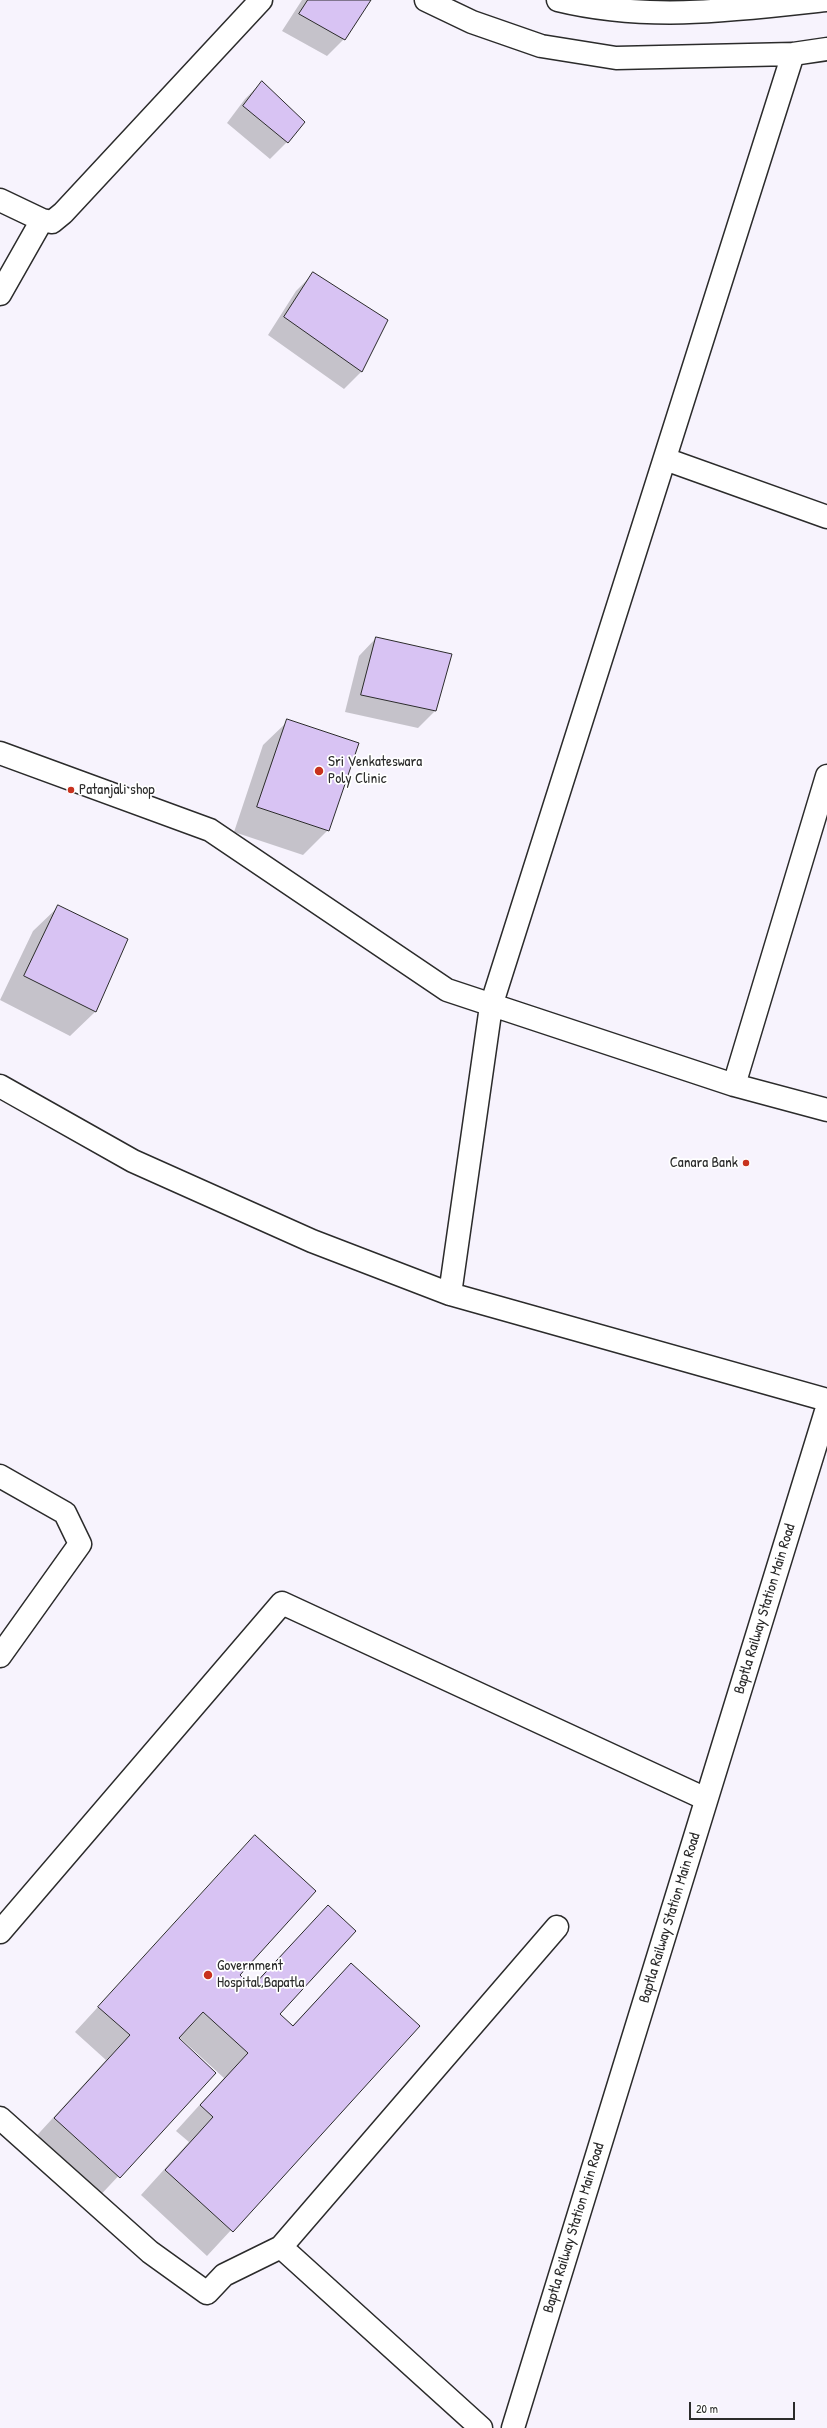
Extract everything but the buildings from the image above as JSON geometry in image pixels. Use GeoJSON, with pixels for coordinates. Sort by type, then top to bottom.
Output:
{"type":"FeatureCollection","features":[{"type":"Feature","properties":{"kind":"street"},"geometry":{"type":"LineString","coordinates":[[0,200],[42,220],[52,222],[63,213],[261,0]]}},
{"type":"Feature","properties":{"kind":"street"},"geometry":{"type":"LineString","coordinates":[[426,0],[472,22],[541,46],[616,58],[793,54],[827,49]]}},
{"type":"Feature","properties":{"kind":"street"},"geometry":{"type":"LineString","coordinates":[[558,0],[593,9],[655,13],[712,12],[827,0]]}},
{"type":"Feature","properties":{"kind":"street"},"geometry":{"type":"LineString","coordinates":[[450,1294],[491,1006],[793,54]]}},
{"type":"Feature","properties":{"kind":"street"},"geometry":{"type":"LineString","coordinates":[[0,294],[42,220]]}},
{"type":"Feature","properties":{"kind":"street"},"geometry":{"type":"LineString","coordinates":[[665,458],[827,517]]}},
{"type":"Feature","properties":{"kind":"street"},"geometry":{"type":"LineString","coordinates":[[0,753],[210,830],[447,990],[491,1006],[734,1085],[827,1110]]}},
{"type":"Feature","properties":{"kind":"street"},"geometry":{"type":"LineString","coordinates":[[734,1085],[827,776]]}},
{"type":"Feature","properties":{"kind":"street"},"geometry":{"type":"LineString","coordinates":[[0,1086],[134,1161],[312,1241],[450,1294],[827,1400]]}},
{"type":"Feature","properties":{"kind":"street","name":"Baptla Railway Station Main Road"},"geometry":{"type":"LineString","coordinates":[[513,2428],[827,1408]]}},
{"type":"Feature","properties":{"kind":"street"},"geometry":{"type":"LineString","coordinates":[[0,1476],[65,1512],[80,1544],[0,1656]]}},
{"type":"Feature","properties":{"kind":"street"},"geometry":{"type":"LineString","coordinates":[[0,1932],[282,1603],[706,1799]]}},
{"type":"Feature","properties":{"kind":"street"},"geometry":{"type":"LineString","coordinates":[[0,2118],[150,2252],[207,2293],[224,2275],[281,2247],[556,1927]]}},
{"type":"Feature","properties":{"kind":"street"},"geometry":{"type":"LineString","coordinates":[[281,2247],[481,2428]]}},
{"type":"Feature","properties":{"kind":"place","name":"Sri Venkateswara Poly Clinic"},"geometry":{"type":"Point","coordinates":[319,771]}},
{"type":"Feature","properties":{"kind":"place","name":"Patanjali shop"},"geometry":{"type":"Point","coordinates":[71,790]}},
{"type":"Feature","properties":{"kind":"place","name":"Canara Bank"},"geometry":{"type":"Point","coordinates":[746,1163]}},
{"type":"Feature","properties":{"kind":"place","name":"Government Hospital,Bapatla"},"geometry":{"type":"Point","coordinates":[208,1975]}}]}
